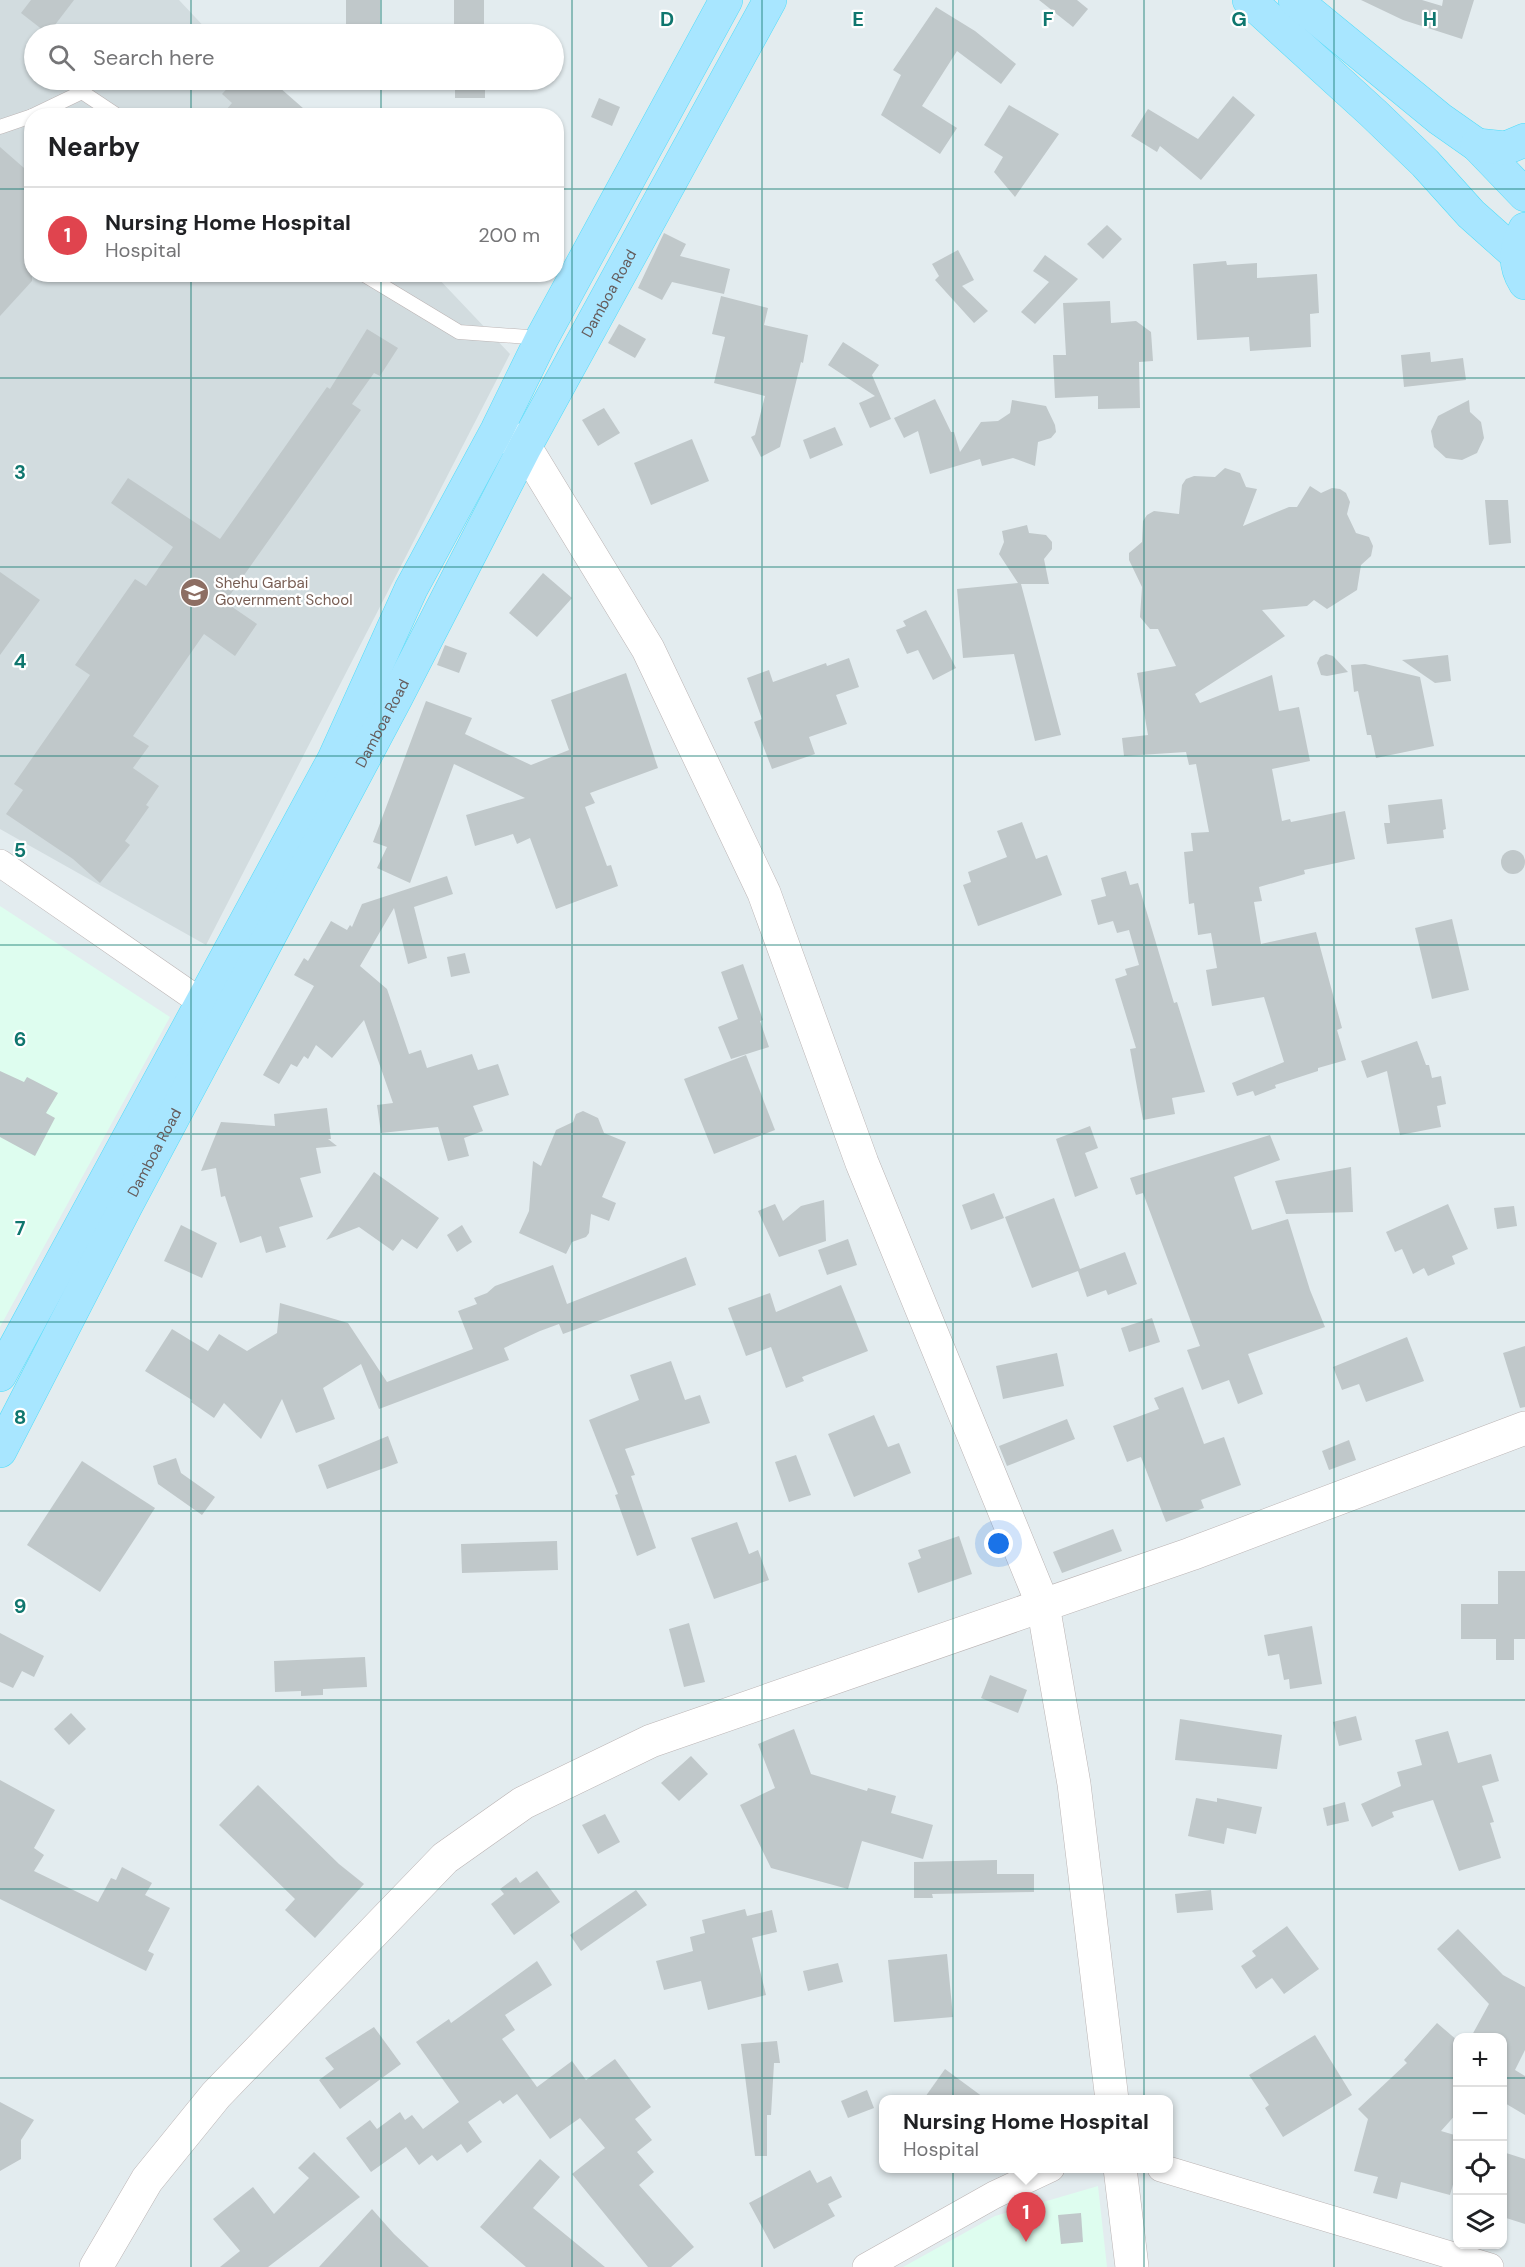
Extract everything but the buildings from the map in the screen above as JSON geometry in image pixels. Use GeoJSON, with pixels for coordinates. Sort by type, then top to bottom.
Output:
{"type":"FeatureCollection","features":[{"type":"Feature","properties":{"kind":"main road","name":"Damboa Road"},"geometry":{"type":"LineString","coordinates":[[0,1451],[334,759],[411,589],[497,430],[542,338],[726,0]]}},
{"type":"Feature","properties":{"kind":"main road","name":"Damboa Road"},"geometry":{"type":"LineString","coordinates":[[0,1375],[396,698],[525,447],[770,0]]}},
{"type":"Feature","properties":{"kind":"main road"},"geometry":{"type":"LineString","coordinates":[[1249,0],[1373,112],[1425,163],[1471,214],[1522,256]]}},
{"type":"Feature","properties":{"kind":"main road"},"geometry":{"type":"LineString","coordinates":[[1294,0],[1440,119],[1477,145],[1525,195]]}},
{"type":"Feature","properties":{"kind":"main road"},"geometry":{"type":"LineString","coordinates":[[1477,145],[1506,148],[1525,140]]}},
{"type":"Feature","properties":{"kind":"street"},"geometry":{"type":"LineString","coordinates":[[497,430],[525,447],[648,649],[764,893],[862,1163],[1043,1605],[1074,1784],[1111,2095]]}},
{"type":"Feature","properties":{"kind":"street"},"geometry":{"type":"LineString","coordinates":[[0,863],[214,1008]]}},
{"type":"Feature","properties":{"kind":"street"},"geometry":{"type":"LineString","coordinates":[[96,2267],[147,2180],[216,2095],[445,1858],[523,1803],[651,1741],[1191,1554],[1525,1428]]}},
{"type":"Feature","properties":{"kind":"street"},"geometry":{"type":"LineString","coordinates":[[866,2267],[994,2194],[1042,2173]]}},
{"type":"Feature","properties":{"kind":"street"},"geometry":{"type":"LineString","coordinates":[[1120,2173],[1132,2267]]}},
{"type":"Feature","properties":{"kind":"street"},"geometry":{"type":"LineString","coordinates":[[1173,2173],[1490,2267]]}},
{"type":"Feature","properties":{"kind":"lane"},"geometry":{"type":"LineString","coordinates":[[49,108],[82,92],[106,108]]}},
{"type":"Feature","properties":{"kind":"lane"},"geometry":{"type":"LineString","coordinates":[[0,127],[24,119]]}},
{"type":"Feature","properties":{"kind":"lane"},"geometry":{"type":"LineString","coordinates":[[376,282],[459,332],[542,338]]}},
{"type":"Feature","properties":{"kind":"shaded area","name":"Shehu Garbai Government School"},"geometry":{"type":"Polygon","coordinates":[[[0,0],[179,0],[202,24],[24,24],[24,90],[263,90],[280,108],[24,108],[24,282],[442,282],[510,354],[206,945],[0,829],[0,0]]]}},
{"type":"Feature","properties":{"kind":"shaded area"},"geometry":{"type":"Polygon","coordinates":[[[0,906],[170,1017],[0,1327],[0,906]]]}},
{"type":"Feature","properties":{"kind":"shaded area"},"geometry":{"type":"Polygon","coordinates":[[[1098,2186],[1107,2267],[903,2267],[995,2216],[1098,2186]]]}},
{"type":"Feature","properties":{"kind":"place","name":"Shehu Garbai Government School"},"geometry":{"type":"Point","coordinates":[194,592]}},
{"type":"Feature","properties":{"kind":"place","name":"Nursing Home Hospital"},"geometry":{"type":"Point","coordinates":[1026,2242]}}]}
